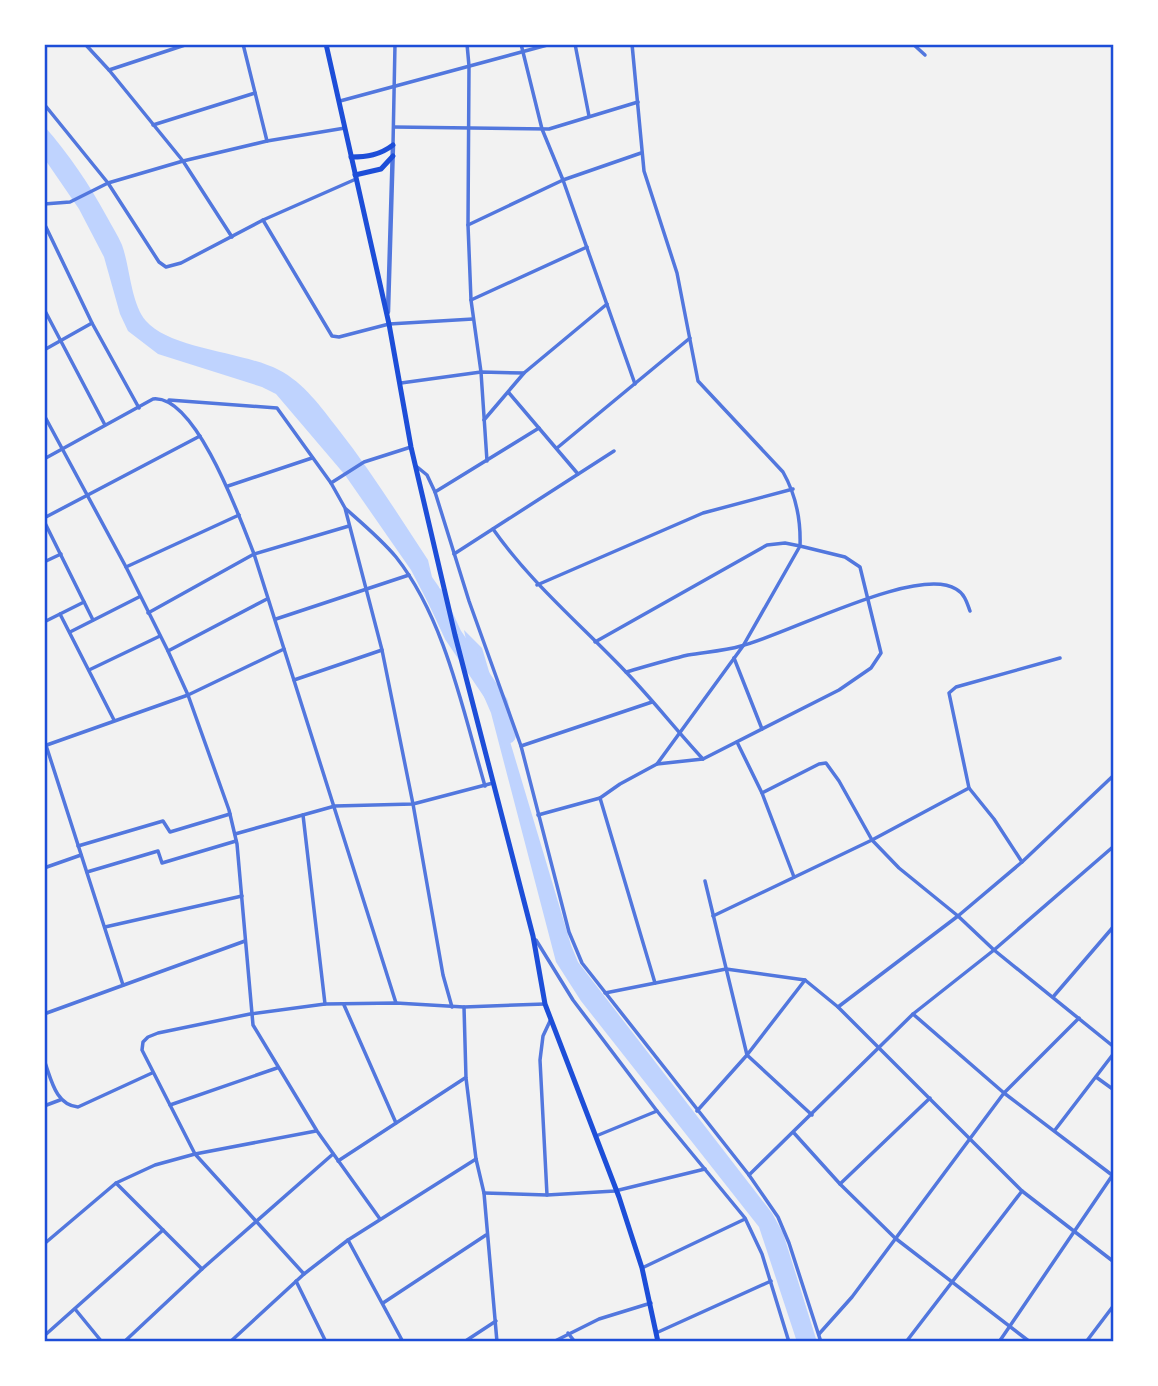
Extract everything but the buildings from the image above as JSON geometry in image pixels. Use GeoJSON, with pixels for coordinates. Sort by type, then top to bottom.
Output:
{"type":"FeatureCollection","features":[{"type":"Feature","properties":{"kind":"main road"},"geometry":{"type":"LineString","coordinates":[[326,44],[389,324],[416,469],[455,635],[533,936],[545,1004],[596,1136],[642,1268],[658,1342]]}},
{"type":"Feature","properties":{"kind":"main road"},"geometry":{"type":"LineString","coordinates":[[351,157],[374,155],[393,145]]}},
{"type":"Feature","properties":{"kind":"main road"},"geometry":{"type":"LineString","coordinates":[[356,177],[381,169],[393,156]]}},
{"type":"Feature","properties":{"kind":"street"},"geometry":{"type":"LineString","coordinates":[[85,44],[183,161],[232,237]]}},
{"type":"Feature","properties":{"kind":"street"},"geometry":{"type":"LineString","coordinates":[[109,70],[188,44]]}},
{"type":"Feature","properties":{"kind":"street"},"geometry":{"type":"LineString","coordinates":[[243,44],[267,141]]}},
{"type":"Feature","properties":{"kind":"street"},"geometry":{"type":"LineString","coordinates":[[387,317],[395,44]]}},
{"type":"Feature","properties":{"kind":"street"},"geometry":{"type":"LineString","coordinates":[[467,44],[471,300],[481,372],[487,461]]}},
{"type":"Feature","properties":{"kind":"street"},"geometry":{"type":"LineString","coordinates":[[521,44],[542,129],[563,180],[635,384]]}},
{"type":"Feature","properties":{"kind":"street"},"geometry":{"type":"LineString","coordinates":[[339,101],[551,44]]}},
{"type":"Feature","properties":{"kind":"street"},"geometry":{"type":"LineString","coordinates":[[575,44],[589,116]]}},
{"type":"Feature","properties":{"kind":"street"},"geometry":{"type":"LineString","coordinates":[[632,44],[644,171],[677,273],[698,381],[783,472],[793,489],[799,517],[800,547],[743,646],[657,764]]}},
{"type":"Feature","properties":{"kind":"street"},"geometry":{"type":"LineString","coordinates":[[913,44],[925,55]]}},
{"type":"Feature","properties":{"kind":"street"},"geometry":{"type":"LineString","coordinates":[[152,125],[255,93]]}},
{"type":"Feature","properties":{"kind":"street"},"geometry":{"type":"LineString","coordinates":[[394,127],[558,128],[638,102]]}},
{"type":"Feature","properties":{"kind":"street"},"geometry":{"type":"LineString","coordinates":[[44,104],[108,183],[159,262],[166,268],[356,177]]}},
{"type":"Feature","properties":{"kind":"street"},"geometry":{"type":"LineString","coordinates":[[44,204],[70,202],[108,183],[183,161],[267,141],[346,128]]}},
{"type":"Feature","properties":{"kind":"street"},"geometry":{"type":"LineString","coordinates":[[468,225],[563,180],[641,153]]}},
{"type":"Feature","properties":{"kind":"street"},"geometry":{"type":"LineString","coordinates":[[263,220],[332,336],[339,337],[389,324],[474,319]]}},
{"type":"Feature","properties":{"kind":"street"},"geometry":{"type":"LineString","coordinates":[[44,223],[92,323],[139,408]]}},
{"type":"Feature","properties":{"kind":"street"},"geometry":{"type":"LineString","coordinates":[[471,300],[587,247]]}},
{"type":"Feature","properties":{"kind":"street"},"geometry":{"type":"LineString","coordinates":[[484,420],[524,373],[607,304]]}},
{"type":"Feature","properties":{"kind":"street"},"geometry":{"type":"LineString","coordinates":[[44,309],[105,425]]}},
{"type":"Feature","properties":{"kind":"street"},"geometry":{"type":"LineString","coordinates":[[44,350],[92,323]]}},
{"type":"Feature","properties":{"kind":"street"},"geometry":{"type":"LineString","coordinates":[[557,448],[690,338]]}},
{"type":"Feature","properties":{"kind":"street"},"geometry":{"type":"LineString","coordinates":[[401,383],[481,372],[524,373]]}},
{"type":"Feature","properties":{"kind":"street"},"geometry":{"type":"LineString","coordinates":[[509,393],[578,474]]}},
{"type":"Feature","properties":{"kind":"street"},"geometry":{"type":"LineString","coordinates":[[159,399],[178,408],[200,436],[228,486],[276,618],[396,1003]]}},
{"type":"Feature","properties":{"kind":"street"},"geometry":{"type":"LineString","coordinates":[[44,459],[153,400],[277,408],[331,483],[345,508],[382,650],[443,975],[452,1007]]}},
{"type":"Feature","properties":{"kind":"street"},"geometry":{"type":"LineString","coordinates":[[44,415],[168,651],[188,695],[230,814],[242,896],[253,1025],[317,1131],[380,1219]]}},
{"type":"Feature","properties":{"kind":"street"},"geometry":{"type":"LineString","coordinates":[[435,492],[539,428]]}},
{"type":"Feature","properties":{"kind":"street"},"geometry":{"type":"LineString","coordinates":[[93,620],[44,519],[200,436]]}},
{"type":"Feature","properties":{"kind":"street"},"geometry":{"type":"LineString","coordinates":[[331,483],[364,462],[411,447]]}},
{"type":"Feature","properties":{"kind":"street"},"geometry":{"type":"LineString","coordinates":[[454,554],[614,451]]}},
{"type":"Feature","properties":{"kind":"street"},"geometry":{"type":"LineString","coordinates":[[228,486],[313,458]]}},
{"type":"Feature","properties":{"kind":"street"},"geometry":{"type":"LineString","coordinates":[[416,469],[427,475],[435,492],[483,643],[521,746],[569,932],[582,962],[749,1175],[778,1217],[821,1342]]}},
{"type":"Feature","properties":{"kind":"street"},"geometry":{"type":"LineString","coordinates":[[537,585],[703,513],[793,489]]}},
{"type":"Feature","properties":{"kind":"street"},"geometry":{"type":"LineString","coordinates":[[345,508],[395,556],[430,613],[441,640],[485,786]]}},
{"type":"Feature","properties":{"kind":"street"},"geometry":{"type":"LineString","coordinates":[[126,567],[239,515]]}},
{"type":"Feature","properties":{"kind":"street"},"geometry":{"type":"LineString","coordinates":[[148,613],[254,554],[349,526]]}},
{"type":"Feature","properties":{"kind":"street"},"geometry":{"type":"LineString","coordinates":[[494,529],[516,562],[626,672],[704,759]]}},
{"type":"Feature","properties":{"kind":"street"},"geometry":{"type":"LineString","coordinates":[[538,815],[600,798],[657,764],[704,759],[856,680],[878,660],[880,643],[866,599],[860,568],[845,557],[785,542],[767,545],[595,642]]}},
{"type":"Feature","properties":{"kind":"street"},"geometry":{"type":"LineString","coordinates":[[44,562],[61,554]]}},
{"type":"Feature","properties":{"kind":"street"},"geometry":{"type":"LineString","coordinates":[[276,618],[409,575]]}},
{"type":"Feature","properties":{"kind":"street"},"geometry":{"type":"LineString","coordinates":[[626,672],[689,655],[743,646],[866,599],[904,588],[941,585],[956,589],[970,611]]}},
{"type":"Feature","properties":{"kind":"street"},"geometry":{"type":"LineString","coordinates":[[70,632],[139,597]]}},
{"type":"Feature","properties":{"kind":"street"},"geometry":{"type":"LineString","coordinates":[[168,651],[267,599]]}},
{"type":"Feature","properties":{"kind":"street"},"geometry":{"type":"LineString","coordinates":[[44,622],[84,602]]}},
{"type":"Feature","properties":{"kind":"street"},"geometry":{"type":"LineString","coordinates":[[60,614],[114,720]]}},
{"type":"Feature","properties":{"kind":"street"},"geometry":{"type":"LineString","coordinates":[[89,670],[160,636]]}},
{"type":"Feature","properties":{"kind":"street"},"geometry":{"type":"LineString","coordinates":[[45,746],[188,695],[284,649]]}},
{"type":"Feature","properties":{"kind":"street"},"geometry":{"type":"LineString","coordinates":[[294,680],[382,650]]}},
{"type":"Feature","properties":{"kind":"street"},"geometry":{"type":"LineString","coordinates":[[734,658],[762,729]]}},
{"type":"Feature","properties":{"kind":"street"},"geometry":{"type":"LineString","coordinates":[[1022,862],[994,819],[969,788],[949,693],[956,687],[1060,658]]}},
{"type":"Feature","properties":{"kind":"street"},"geometry":{"type":"LineString","coordinates":[[521,746],[652,702]]}},
{"type":"Feature","properties":{"kind":"street"},"geometry":{"type":"LineString","coordinates":[[44,739],[123,985]]}},
{"type":"Feature","properties":{"kind":"street"},"geometry":{"type":"LineString","coordinates":[[737,742],[762,793],[794,877]]}},
{"type":"Feature","properties":{"kind":"street"},"geometry":{"type":"LineString","coordinates":[[762,793],[826,763],[872,840],[899,868],[958,916],[994,950],[1114,1046]]}},
{"type":"Feature","properties":{"kind":"street"},"geometry":{"type":"LineString","coordinates":[[838,1007],[958,916],[1022,862],[1114,775]]}},
{"type":"Feature","properties":{"kind":"street"},"geometry":{"type":"LineString","coordinates":[[235,834],[335,806],[413,804],[495,782]]}},
{"type":"Feature","properties":{"kind":"street"},"geometry":{"type":"LineString","coordinates":[[713,916],[872,840],[969,788]]}},
{"type":"Feature","properties":{"kind":"street"},"geometry":{"type":"LineString","coordinates":[[600,798],[655,983]]}},
{"type":"Feature","properties":{"kind":"street"},"geometry":{"type":"LineString","coordinates":[[78,846],[163,821],[170,832],[230,814]]}},
{"type":"Feature","properties":{"kind":"street"},"geometry":{"type":"LineString","coordinates":[[303,815],[325,1004]]}},
{"type":"Feature","properties":{"kind":"street"},"geometry":{"type":"LineString","coordinates":[[87,872],[158,851],[162,863],[236,841]]}},
{"type":"Feature","properties":{"kind":"street"},"geometry":{"type":"LineString","coordinates":[[749,1175],[913,1014],[994,950],[1114,846]]}},
{"type":"Feature","properties":{"kind":"street"},"geometry":{"type":"LineString","coordinates":[[44,869],[80,855]]}},
{"type":"Feature","properties":{"kind":"street"},"geometry":{"type":"LineString","coordinates":[[705,881],[747,1055],[812,1115]]}},
{"type":"Feature","properties":{"kind":"street"},"geometry":{"type":"LineString","coordinates":[[105,927],[242,896]]}},
{"type":"Feature","properties":{"kind":"street"},"geometry":{"type":"LineString","coordinates":[[1053,997],[1114,926]]}},
{"type":"Feature","properties":{"kind":"street"},"geometry":{"type":"LineString","coordinates":[[533,936],[565,989],[657,1111],[745,1218],[762,1254],[789,1342]]}},
{"type":"Feature","properties":{"kind":"street"},"geometry":{"type":"LineString","coordinates":[[44,1014],[245,941]]}},
{"type":"Feature","properties":{"kind":"street"},"geometry":{"type":"LineString","coordinates":[[605,993],[726,969],[805,981],[838,1007],[1022,1191],[1114,1262]]}},
{"type":"Feature","properties":{"kind":"street"},"geometry":{"type":"LineString","coordinates":[[697,1111],[747,1055],[805,981]]}},
{"type":"Feature","properties":{"kind":"street"},"geometry":{"type":"LineString","coordinates":[[304,1274],[195,1153],[152,1073],[142,1050],[143,1042],[158,1033],[250,1014],[325,1004],[396,1003],[464,1007],[545,1004]]}},
{"type":"Feature","properties":{"kind":"street"},"geometry":{"type":"LineString","coordinates":[[344,1005],[396,1123]]}},
{"type":"Feature","properties":{"kind":"street"},"geometry":{"type":"LineString","coordinates":[[464,1007],[466,1078],[484,1193],[497,1342]]}},
{"type":"Feature","properties":{"kind":"street"},"geometry":{"type":"LineString","coordinates":[[913,1014],[1003,1093],[1113,1174],[999,1342]]}},
{"type":"Feature","properties":{"kind":"street"},"geometry":{"type":"LineString","coordinates":[[819,1334],[852,1297],[1003,1093],[1079,1018]]}},
{"type":"Feature","properties":{"kind":"street"},"geometry":{"type":"LineString","coordinates":[[547,1195],[540,1060],[543,1036],[551,1019]]}},
{"type":"Feature","properties":{"kind":"street"},"geometry":{"type":"LineString","coordinates":[[1055,1130],[1114,1053]]}},
{"type":"Feature","properties":{"kind":"street"},"geometry":{"type":"LineString","coordinates":[[44,1060],[60,1100],[69,1106],[78,1107],[152,1073]]}},
{"type":"Feature","properties":{"kind":"street"},"geometry":{"type":"LineString","coordinates":[[170,1105],[277,1068]]}},
{"type":"Feature","properties":{"kind":"street"},"geometry":{"type":"LineString","coordinates":[[1096,1077],[1114,1090]]}},
{"type":"Feature","properties":{"kind":"street"},"geometry":{"type":"LineString","coordinates":[[338,1161],[466,1078]]}},
{"type":"Feature","properties":{"kind":"street"},"geometry":{"type":"LineString","coordinates":[[841,1184],[930,1098]]}},
{"type":"Feature","properties":{"kind":"street"},"geometry":{"type":"LineString","coordinates":[[44,1106],[60,1100]]}},
{"type":"Feature","properties":{"kind":"street"},"geometry":{"type":"LineString","coordinates":[[596,1136],[657,1111]]}},
{"type":"Feature","properties":{"kind":"street"},"geometry":{"type":"LineString","coordinates":[[44,1244],[116,1183],[155,1165],[195,1153],[317,1131]]}},
{"type":"Feature","properties":{"kind":"street"},"geometry":{"type":"LineString","coordinates":[[794,1133],[895,1238],[1030,1342]]}},
{"type":"Feature","properties":{"kind":"street"},"geometry":{"type":"LineString","coordinates":[[124,1342],[202,1269],[333,1154]]}},
{"type":"Feature","properties":{"kind":"street"},"geometry":{"type":"LineString","coordinates":[[230,1342],[304,1274],[348,1240],[477,1158]]}},
{"type":"Feature","properties":{"kind":"street"},"geometry":{"type":"LineString","coordinates":[[484,1193],[547,1195],[615,1191],[705,1169]]}},
{"type":"Feature","properties":{"kind":"street"},"geometry":{"type":"LineString","coordinates":[[116,1183],[202,1269]]}},
{"type":"Feature","properties":{"kind":"street"},"geometry":{"type":"LineString","coordinates":[[906,1342],[1022,1191]]}},
{"type":"Feature","properties":{"kind":"street"},"geometry":{"type":"LineString","coordinates":[[642,1268],[745,1218]]}},
{"type":"Feature","properties":{"kind":"street"},"geometry":{"type":"LineString","coordinates":[[44,1336],[163,1230]]}},
{"type":"Feature","properties":{"kind":"street"},"geometry":{"type":"LineString","coordinates":[[383,1303],[486,1235]]}},
{"type":"Feature","properties":{"kind":"street"},"geometry":{"type":"LineString","coordinates":[[348,1240],[403,1342]]}},
{"type":"Feature","properties":{"kind":"street"},"geometry":{"type":"LineString","coordinates":[[296,1281],[326,1342]]}},
{"type":"Feature","properties":{"kind":"street"},"geometry":{"type":"LineString","coordinates":[[656,1333],[771,1281]]}},
{"type":"Feature","properties":{"kind":"street"},"geometry":{"type":"LineString","coordinates":[[553,1342],[599,1319],[651,1303]]}},
{"type":"Feature","properties":{"kind":"street"},"geometry":{"type":"LineString","coordinates":[[1086,1342],[1114,1305]]}},
{"type":"Feature","properties":{"kind":"street"},"geometry":{"type":"LineString","coordinates":[[75,1309],[103,1342]]}},
{"type":"Feature","properties":{"kind":"street"},"geometry":{"type":"LineString","coordinates":[[464,1342],[496,1321]]}},
{"type":"Feature","properties":{"kind":"street"},"geometry":{"type":"LineString","coordinates":[[568,1333],[575,1342]]}},
{"type":"Feature","properties":{"kind":"water"},"geometry":{"type":"Polygon","coordinates":[[[44,126],[78,170],[119,238],[137,305],[146,321],[172,338],[279,370],[304,389],[325,412],[373,477],[428,560],[432,577],[439,587],[450,645],[411,570],[345,475],[276,394],[262,387],[158,354],[128,331],[120,314],[104,257],[79,209],[44,158],[44,126]]]}},
{"type":"Feature","properties":{"kind":"water"},"geometry":{"type":"Polygon","coordinates":[[[464,630],[482,648],[578,962],[772,1213],[783,1233],[817,1342],[797,1342],[759,1227],[581,1001],[556,962],[491,713],[472,669],[464,630]]]}},
{"type":"Feature","properties":{"kind":"waterway"},"geometry":{"type":"LineString","coordinates":[[435,596],[453,635],[499,703],[507,735]]}}]}
